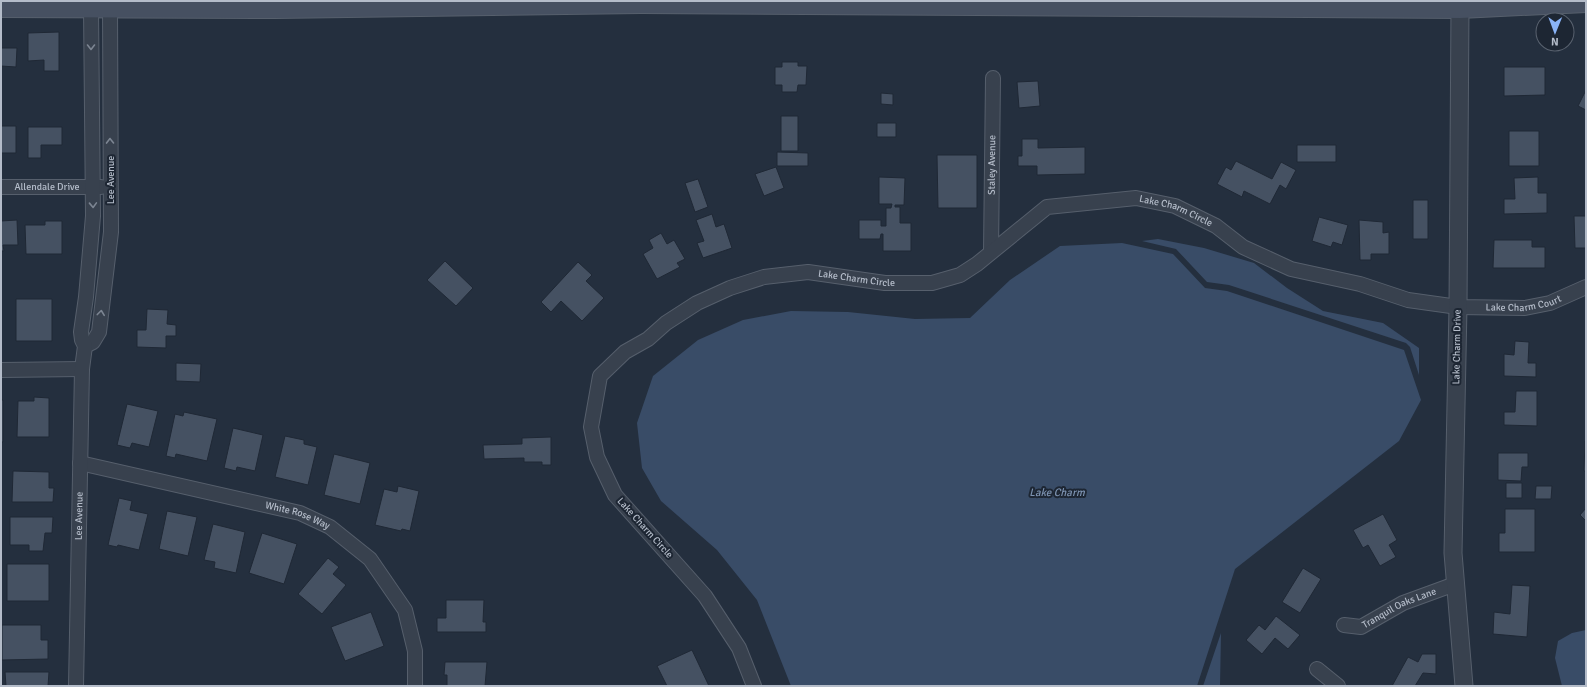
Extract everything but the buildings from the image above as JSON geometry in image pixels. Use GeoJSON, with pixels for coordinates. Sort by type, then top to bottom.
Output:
{"type":"FeatureCollection","features":[{"type":"Feature","properties":{"kind":"main road"},"geometry":{"type":"LineString","coordinates":[[1,7],[100,8],[641,2],[1461,5],[1586,2]]}},
{"type":"Feature","properties":{"kind":"street","name":"Lake Charm Drive"},"geometry":{"type":"LineString","coordinates":[[1461,5],[1458,307],[1453,553],[1464,686]]}},
{"type":"Feature","properties":{"kind":"street","name":"Lee Avenue"},"geometry":{"type":"LineString","coordinates":[[76,686],[82,369],[85,346],[80,332],[86,297],[93,216],[92,187],[100,8]]}},
{"type":"Feature","properties":{"kind":"street","name":"Lee Avenue"},"geometry":{"type":"LineString","coordinates":[[85,346],[92,342],[99,332],[111,232],[111,187],[100,8]]}},
{"type":"Feature","properties":{"kind":"street","name":"Staley Avenue"},"geometry":{"type":"LineString","coordinates":[[991,252],[993,78]]}},
{"type":"Feature","properties":{"kind":"street","name":"Allendale Drive"},"geometry":{"type":"LineString","coordinates":[[1,187],[111,187]]}},
{"type":"Feature","properties":{"kind":"street","name":"Lake Charm Circle"},"geometry":{"type":"LineString","coordinates":[[754,686],[739,648],[705,596],[615,495],[597,457],[592,428],[600,376],[625,352],[648,339],[666,323],[697,303],[730,288],[764,277],[808,272],[885,283],[932,283],[960,276],[1047,207],[1136,198],[1175,206],[1216,226],[1243,247],[1290,269],[1360,284],[1408,300],[1458,307]]}},
{"type":"Feature","properties":{"kind":"street","name":"Lake Charm Court"},"geometry":{"type":"LineString","coordinates":[[1458,307],[1525,308],[1550,304],[1586,287]]}},
{"type":"Feature","properties":{"kind":"street"},"geometry":{"type":"LineString","coordinates":[[1,370],[82,369]]}},
{"type":"Feature","properties":{"kind":"street","name":"White Rose Way"},"geometry":{"type":"LineString","coordinates":[[80,463],[300,513],[330,527],[370,559],[405,610],[415,651],[415,686]]}},
{"type":"Feature","properties":{"kind":"street","name":"Tranquil Oaks Lane"},"geometry":{"type":"LineString","coordinates":[[1344,625],[1361,627],[1403,603],[1455,584]]}},
{"type":"Feature","properties":{"kind":"street"},"geometry":{"type":"LineString","coordinates":[[1317,669],[1338,686]]}},
{"type":"Feature","properties":{"kind":"water"},"geometry":{"type":"Polygon","coordinates":[[[1158,239],[1204,248],[1254,263],[1287,288],[1323,311],[1383,323],[1419,348],[1419,375],[1410,347],[1406,343],[1229,285],[1207,282],[1176,249],[1142,241],[1158,239]]]}},
{"type":"Feature","properties":{"kind":"water","name":"Lake Charm"},"geometry":{"type":"Polygon","coordinates":[[[1122,243],[1173,254],[1205,288],[1227,291],[1404,350],[1421,400],[1399,441],[1235,569],[1197,686],[791,686],[757,600],[717,550],[661,501],[642,468],[637,423],[653,376],[698,340],[743,320],[791,311],[848,312],[915,319],[970,318],[1010,280],[1060,246],[1122,243]]]}},
{"type":"Feature","properties":{"kind":"water"},"geometry":{"type":"Polygon","coordinates":[[[1586,630],[1586,686],[1562,686],[1555,658],[1558,641],[1572,633],[1586,630]]]}},
{"type":"Feature","properties":{"kind":"water"},"geometry":{"type":"Polygon","coordinates":[[[1221,633],[1220,686],[1203,686],[1221,633]]]}}]}
